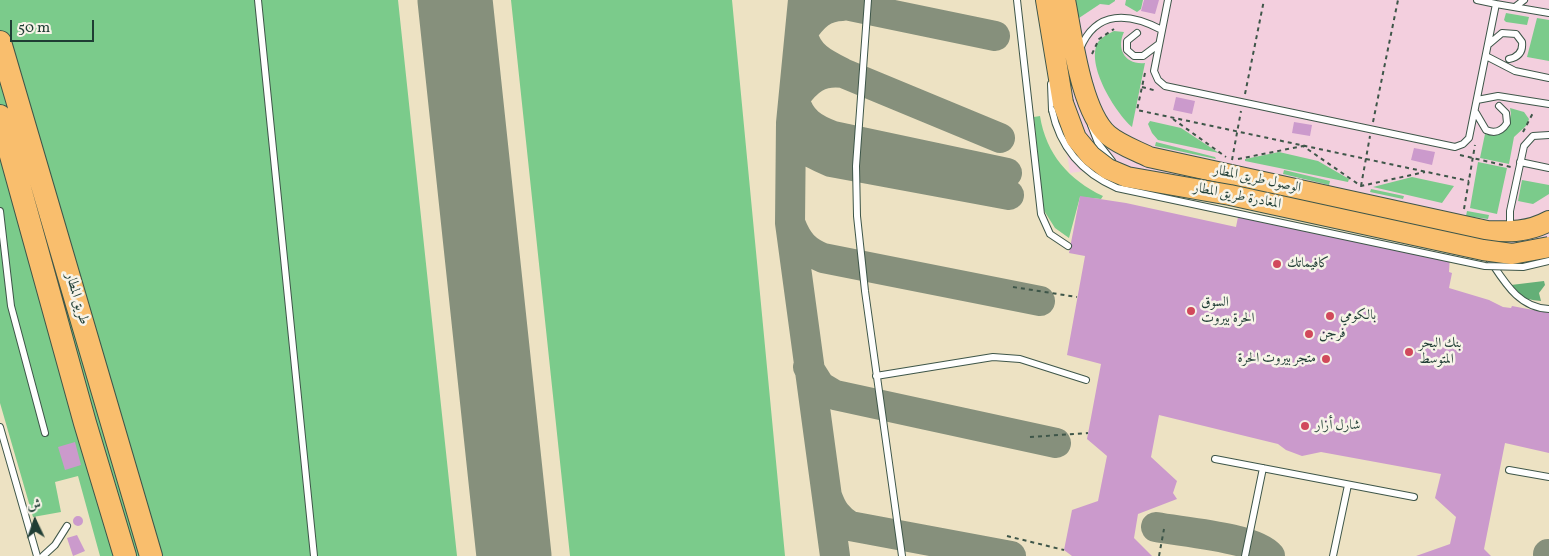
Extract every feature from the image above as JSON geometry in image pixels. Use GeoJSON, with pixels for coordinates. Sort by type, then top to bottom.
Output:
{"type":"FeatureCollection","features":[{"type":"Feature","properties":{"kind":"highway","name":"طريق المطار"},"geometry":{"type":"LineString","coordinates":[[0,42],[151,556]]}},
{"type":"Feature","properties":{"kind":"highway","name":"طريق المطار"},"geometry":{"type":"LineString","coordinates":[[0,116],[85,423],[125,556]]}},
{"type":"Feature","properties":{"kind":"main road","name":"المغادرة طريق المطار"},"geometry":{"type":"LineString","coordinates":[[1046,0],[1056,58],[1058,107],[1076,138],[1091,156],[1108,169],[1127,177],[1230,195],[1492,252],[1512,254],[1545,245]]}},
{"type":"Feature","properties":{"kind":"main road","name":"الوصول طريق المطار"},"geometry":{"type":"LineString","coordinates":[[1065,0],[1085,59],[1083,86],[1093,113],[1107,134],[1149,157],[1470,230],[1510,232],[1538,227],[1549,221]]}},
{"type":"Feature","properties":{"kind":"lane"},"geometry":{"type":"LineString","coordinates":[[258,0],[314,556]]}},
{"type":"Feature","properties":{"kind":"lane"},"geometry":{"type":"LineString","coordinates":[[868,0],[856,191],[859,242],[902,556]]}},
{"type":"Feature","properties":{"kind":"lane"},"geometry":{"type":"LineString","coordinates":[[1017,0],[1041,214],[1050,234],[1068,246]]}},
{"type":"Feature","properties":{"kind":"lane"},"geometry":{"type":"LineString","coordinates":[[1168,0],[1154,71],[1161,83],[1175,89],[1455,147],[1464,144],[1469,138],[1496,4]]}},
{"type":"Feature","properties":{"kind":"lane"},"geometry":{"type":"LineString","coordinates":[[1476,0],[1549,13]]}},
{"type":"Feature","properties":{"kind":"lane"},"geometry":{"type":"LineString","coordinates":[[1515,7],[1524,0]]}},
{"type":"Feature","properties":{"kind":"lane"},"geometry":{"type":"LineString","coordinates":[[1085,59],[1084,40],[1094,27],[1108,19],[1133,18],[1162,30]]}},
{"type":"Feature","properties":{"kind":"lane"},"geometry":{"type":"LineString","coordinates":[[1137,33],[1127,41],[1127,50],[1134,56],[1143,56],[1159,44]]}},
{"type":"Feature","properties":{"kind":"lane"},"geometry":{"type":"LineString","coordinates":[[1489,44],[1502,33],[1516,34],[1522,42],[1522,52],[1519,56],[1510,59]]}},
{"type":"Feature","properties":{"kind":"lane"},"geometry":{"type":"LineString","coordinates":[[1486,56],[1515,71],[1549,78]]}},
{"type":"Feature","properties":{"kind":"lane"},"geometry":{"type":"LineString","coordinates":[[1083,86],[1091,126],[1098,143],[1117,166],[1136,176],[1483,251],[1512,251],[1545,245]]}},
{"type":"Feature","properties":{"kind":"lane"},"geometry":{"type":"LineString","coordinates":[[1477,100],[1498,96],[1549,104]]}},
{"type":"Feature","properties":{"kind":"lane"},"geometry":{"type":"LineString","coordinates":[[1475,112],[1483,126],[1496,132],[1501,130],[1507,122],[1506,113],[1499,106]]}},
{"type":"Feature","properties":{"kind":"lane"},"geometry":{"type":"LineString","coordinates":[[1058,107],[1057,131],[1076,161],[1094,176],[1117,188],[1485,266],[1511,268],[1549,261]]}},
{"type":"Feature","properties":{"kind":"lane"},"geometry":{"type":"LineString","coordinates":[[1510,232],[1510,211],[1524,146],[1529,138],[1537,134],[1549,135]]}},
{"type":"Feature","properties":{"kind":"lane"},"geometry":{"type":"LineString","coordinates":[[1520,162],[1549,168]]}},
{"type":"Feature","properties":{"kind":"lane"},"geometry":{"type":"LineString","coordinates":[[0,211],[11,306],[44,432]]}},
{"type":"Feature","properties":{"kind":"lane"},"geometry":{"type":"LineString","coordinates":[[1470,230],[1518,299],[1531,306],[1549,309]]}},
{"type":"Feature","properties":{"kind":"lane"},"geometry":{"type":"LineString","coordinates":[[1549,239],[1545,245],[1543,257],[1549,268]]}},
{"type":"Feature","properties":{"kind":"lane"},"geometry":{"type":"LineString","coordinates":[[876,376],[993,356],[1020,359],[1086,380]]}},
{"type":"Feature","properties":{"kind":"lane"},"geometry":{"type":"LineString","coordinates":[[0,427],[37,556]]}},
{"type":"Feature","properties":{"kind":"lane"},"geometry":{"type":"LineString","coordinates":[[1216,459],[1414,498]]}},
{"type":"Feature","properties":{"kind":"lane"},"geometry":{"type":"LineString","coordinates":[[1245,556],[1263,468]]}},
{"type":"Feature","properties":{"kind":"lane"},"geometry":{"type":"LineString","coordinates":[[1509,470],[1549,477]]}},
{"type":"Feature","properties":{"kind":"lane"},"geometry":{"type":"LineString","coordinates":[[1333,556],[1348,485]]}},
{"type":"Feature","properties":{"kind":"lane"},"geometry":{"type":"LineString","coordinates":[[43,556],[55,545],[67,526]]}},
{"type":"Feature","properties":{"kind":"path"},"geometry":{"type":"LineString","coordinates":[[1233,154],[1264,0]]}},
{"type":"Feature","properties":{"kind":"path"},"geometry":{"type":"LineString","coordinates":[[1361,183],[1398,0]]}},
{"type":"Feature","properties":{"kind":"path"},"geometry":{"type":"LineString","coordinates":[[1085,59],[1103,35],[1114,28],[1127,27],[1133,18]]}},
{"type":"Feature","properties":{"kind":"path"},"geometry":{"type":"LineString","coordinates":[[1146,68],[1137,110],[1469,181]]}},
{"type":"Feature","properties":{"kind":"path"},"geometry":{"type":"LineString","coordinates":[[1171,118],[1232,159],[1303,146],[1361,186],[1427,172]]}},
{"type":"Feature","properties":{"kind":"path"},"geometry":{"type":"LineString","coordinates":[[1470,230],[1469,181],[1476,140]]}},
{"type":"Feature","properties":{"kind":"path"},"geometry":{"type":"LineString","coordinates":[[1013,287],[1077,297]]}},
{"type":"Feature","properties":{"kind":"path"},"geometry":{"type":"LineString","coordinates":[[1030,437],[1088,433]]}},
{"type":"Feature","properties":{"kind":"path"},"geometry":{"type":"LineString","coordinates":[[1159,556],[1164,529]]}},
{"type":"Feature","properties":{"kind":"path"},"geometry":{"type":"LineString","coordinates":[[1007,536],[1064,550]]}},
{"type":"Feature","properties":{"kind":"shaded area"},"geometry":{"type":"Polygon","coordinates":[[[1044,0],[1549,0],[1549,253],[1116,167],[1070,173],[1044,0]]]}},
{"type":"Feature","properties":{"kind":"green space"},"geometry":{"type":"Polygon","coordinates":[[[0,0],[398,0],[457,556],[100,556],[78,476],[55,482],[61,512],[33,517],[0,403],[0,0]]]}},
{"type":"Feature","properties":{"kind":"green space"},"geometry":{"type":"Polygon","coordinates":[[[511,0],[732,0],[785,556],[570,556],[511,0]]]}},
{"type":"Feature","properties":{"kind":"green space"},"geometry":{"type":"Polygon","coordinates":[[[1074,0],[1115,1],[1109,5],[1100,4],[1079,18],[1077,17],[1074,0]]]}},
{"type":"Feature","properties":{"kind":"green space"},"geometry":{"type":"Polygon","coordinates":[[[1126,0],[1143,0],[1141,9],[1137,12],[1125,5],[1126,0]]]}},
{"type":"Feature","properties":{"kind":"green space"},"geometry":{"type":"Polygon","coordinates":[[[1506,13],[1529,17],[1527,25],[1506,22],[1504,20],[1506,13]]]}},
{"type":"Feature","properties":{"kind":"green space"},"geometry":{"type":"Polygon","coordinates":[[[1537,18],[1549,20],[1549,61],[1527,57],[1537,18]]]}},
{"type":"Feature","properties":{"kind":"green space"},"geometry":{"type":"Polygon","coordinates":[[[1114,31],[1124,32],[1121,44],[1127,59],[1138,63],[1145,63],[1132,127],[1118,111],[1104,88],[1096,63],[1095,52],[1098,42],[1114,31]]]}},
{"type":"Feature","properties":{"kind":"green space"},"geometry":{"type":"Polygon","coordinates":[[[1510,108],[1524,112],[1529,119],[1527,125],[1514,137],[1509,164],[1480,158],[1485,134],[1494,136],[1508,128],[1511,114],[1510,108]]]}},
{"type":"Feature","properties":{"kind":"green space"},"geometry":{"type":"Polygon","coordinates":[[[1040,116],[1048,142],[1061,164],[1080,182],[1103,196],[1101,199],[1080,197],[1069,238],[1055,228],[1043,209],[1034,117],[1040,116]]]}},
{"type":"Feature","properties":{"kind":"green space"},"geometry":{"type":"Polygon","coordinates":[[[1150,121],[1181,128],[1219,153],[1158,140],[1148,124],[1150,121]]]}},
{"type":"Feature","properties":{"kind":"green space"},"geometry":{"type":"Polygon","coordinates":[[[1156,142],[1215,157],[1216,159],[1155,146],[1156,142]]]}},
{"type":"Feature","properties":{"kind":"green space"},"geometry":{"type":"Polygon","coordinates":[[[1279,152],[1318,161],[1349,179],[1348,182],[1245,161],[1245,159],[1279,152]]]}},
{"type":"Feature","properties":{"kind":"green space"},"geometry":{"type":"Polygon","coordinates":[[[1478,162],[1507,168],[1497,214],[1470,208],[1478,162]]]}},
{"type":"Feature","properties":{"kind":"green space"},"geometry":{"type":"Polygon","coordinates":[[[1284,170],[1330,181],[1329,185],[1283,174],[1284,170]]]}},
{"type":"Feature","properties":{"kind":"green space"},"geometry":{"type":"Polygon","coordinates":[[[1412,177],[1454,186],[1442,203],[1373,187],[1412,177]]]}},
{"type":"Feature","properties":{"kind":"green space"},"geometry":{"type":"Polygon","coordinates":[[[1522,180],[1549,185],[1549,194],[1533,204],[1518,201],[1522,180]]]}},
{"type":"Feature","properties":{"kind":"green space"},"geometry":{"type":"Polygon","coordinates":[[[1371,189],[1404,196],[1403,199],[1370,192],[1371,189]]]}},
{"type":"Feature","properties":{"kind":"green space"},"geometry":{"type":"Polygon","coordinates":[[[1467,211],[1489,215],[1488,219],[1466,216],[1467,211]]]}},
{"type":"Feature","properties":{"kind":"green space"},"geometry":{"type":"Polygon","coordinates":[[[1544,281],[1545,285],[1539,293],[1541,301],[1527,299],[1519,295],[1511,285],[1544,281]]]}},
{"type":"Feature","properties":{"kind":"building"},"geometry":{"type":"Polygon","coordinates":[[[1144,0],[1159,0],[1155,14],[1141,11],[1144,0]]]}},
{"type":"Feature","properties":{"kind":"building"},"geometry":{"type":"Polygon","coordinates":[[[1176,97],[1195,101],[1192,114],[1173,110],[1176,97]]]}},
{"type":"Feature","properties":{"kind":"building"},"geometry":{"type":"Polygon","coordinates":[[[1294,122],[1312,125],[1310,136],[1292,133],[1294,122]]]}},
{"type":"Feature","properties":{"kind":"building"},"geometry":{"type":"Polygon","coordinates":[[[1414,148],[1435,152],[1432,165],[1411,160],[1414,148]]]}},
{"type":"Feature","properties":{"kind":"building"},"geometry":{"type":"Polygon","coordinates":[[[1080,196],[1126,203],[1236,227],[1239,212],[1450,255],[1449,272],[1452,273],[1449,288],[1489,300],[1503,307],[1511,308],[1512,306],[1549,313],[1549,453],[1505,443],[1484,549],[1491,556],[1416,556],[1450,544],[1456,517],[1435,498],[1441,474],[1321,452],[1302,456],[1286,450],[1278,444],[1159,415],[1151,457],[1177,481],[1173,493],[1177,499],[1138,514],[1134,538],[1152,556],[1072,556],[1064,550],[1072,510],[1098,501],[1107,456],[1087,439],[1101,364],[1067,355],[1085,256],[1069,253],[1080,196]]]}},
{"type":"Feature","properties":{"kind":"building"},"geometry":{"type":"Polygon","coordinates":[[[75,442],[81,465],[65,470],[58,447],[75,442]]]}},
{"type":"Feature","properties":{"kind":"building"},"geometry":{"type":"Polygon","coordinates":[[[76,516],[80,516],[83,521],[82,525],[76,526],[73,523],[73,519],[76,516]]]}},
{"type":"Feature","properties":{"kind":"building"},"geometry":{"type":"Polygon","coordinates":[[[77,535],[85,551],[73,556],[67,538],[77,535]]]}},
{"type":"Feature","properties":{"kind":"taxiway"},"geometry":{"type":"LineString","coordinates":[[803,0],[791,123],[790,223],[835,556]]}},
{"type":"Feature","properties":{"kind":"taxiway"},"geometry":{"type":"LineString","coordinates":[[831,2],[995,36]]}},
{"type":"Feature","properties":{"kind":"taxiway"},"geometry":{"type":"LineString","coordinates":[[843,6],[824,10],[810,22],[802,33],[808,48],[817,58],[843,73],[1000,138]]}},
{"type":"Feature","properties":{"kind":"taxiway"},"geometry":{"type":"LineString","coordinates":[[843,73],[827,73],[815,78],[804,86],[794,99],[800,113],[813,127],[833,136],[1007,173]]}},
{"type":"Feature","properties":{"kind":"taxiway"},"geometry":{"type":"LineString","coordinates":[[791,123],[801,144],[805,148],[831,162],[1009,195]]}},
{"type":"Feature","properties":{"kind":"taxiway"},"geometry":{"type":"LineString","coordinates":[[791,225],[803,246],[823,258],[1040,301]]}},
{"type":"Feature","properties":{"kind":"taxiway"},"geometry":{"type":"LineString","coordinates":[[808,367],[820,386],[835,395],[1056,443]]}},
{"type":"Feature","properties":{"kind":"taxiway"},"geometry":{"type":"LineString","coordinates":[[827,496],[836,513],[850,526],[1011,556]]}},
{"type":"Feature","properties":{"kind":"taxiway"},"geometry":{"type":"LineString","coordinates":[[1156,527],[1234,540],[1249,544],[1270,556]]}},
{"type":"Feature","properties":{"kind":"runway"},"geometry":{"type":"LineString","coordinates":[[455,0],[514,556]]}},
{"type":"Feature","properties":{"kind":"place","name":"كافيماتك"},"geometry":{"type":"Point","coordinates":[1277,264]}},
{"type":"Feature","properties":{"kind":"place","name":"السوق الحرة بيروت"},"geometry":{"type":"Point","coordinates":[1191,311]}},
{"type":"Feature","properties":{"kind":"place","name":"بالكومي"},"geometry":{"type":"Point","coordinates":[1330,316]}},
{"type":"Feature","properties":{"kind":"place","name":"فرجن"},"geometry":{"type":"Point","coordinates":[1309,334]}},
{"type":"Feature","properties":{"kind":"place","name":"بنك البحر المتوسط"},"geometry":{"type":"Point","coordinates":[1409,352]}},
{"type":"Feature","properties":{"kind":"place","name":"متجر بيروت الحرة"},"geometry":{"type":"Point","coordinates":[1326,359]}},
{"type":"Feature","properties":{"kind":"place","name":"شارل أزار"},"geometry":{"type":"Point","coordinates":[1305,426]}}]}
